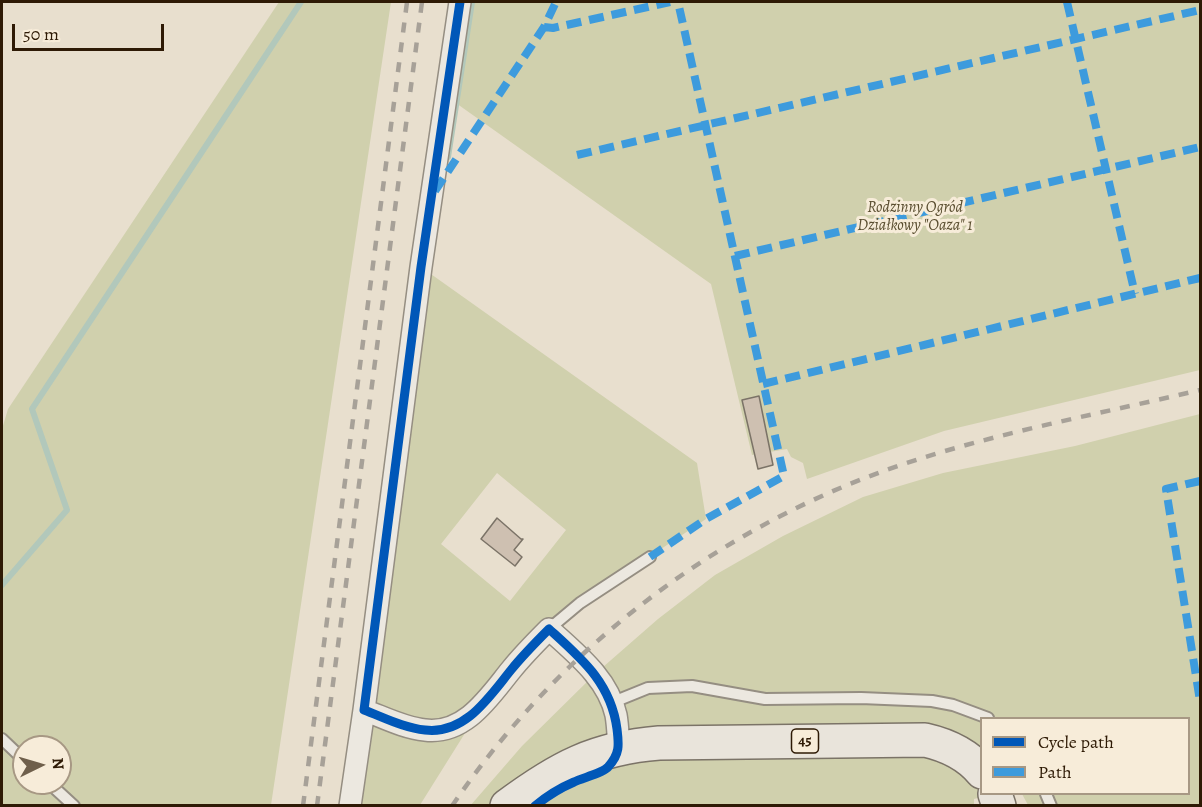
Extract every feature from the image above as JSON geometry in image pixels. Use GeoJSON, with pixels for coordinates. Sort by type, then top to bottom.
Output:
{"type":"FeatureCollection","features":[{"type":"Feature","properties":{"kind":"main road","name":"45"},"geometry":{"type":"LineString","coordinates":[[507,806],[561,769],[620,748],[659,743],[925,740],[953,748],[980,771]]}},
{"type":"Feature","properties":{"kind":"street"},"geometry":{"type":"LineString","coordinates":[[350,806],[421,267],[460,2]]}},
{"type":"Feature","properties":{"kind":"street"},"geometry":{"type":"LineString","coordinates":[[364,710],[424,730],[436,731],[458,725],[482,706],[549,629],[595,674],[606,690],[615,714],[620,748]]}},
{"type":"Feature","properties":{"kind":"lane"},"geometry":{"type":"LineString","coordinates":[[549,629],[580,603],[650,557]]}},
{"type":"Feature","properties":{"kind":"lane"},"geometry":{"type":"LineString","coordinates":[[611,703],[648,688],[692,686],[774,700],[861,698],[932,701],[953,705],[985,717]]}},
{"type":"Feature","properties":{"kind":"lane"},"geometry":{"type":"LineString","coordinates":[[62,795],[74,806]]}},
{"type":"Feature","properties":{"kind":"green space"},"geometry":{"type":"Polygon","coordinates":[[[279,2],[391,2],[271,805],[2,806],[2,429],[8,409],[279,2]]]}},
{"type":"Feature","properties":{"kind":"green space","name":"Rodzinny Ogród Działkowy \"Oaza\" 1"},"geometry":{"type":"Polygon","coordinates":[[[460,2],[1200,2],[1200,370],[944,431],[807,479],[803,463],[791,457],[787,449],[752,455],[711,284],[446,96],[460,2]]]}},
{"type":"Feature","properties":{"kind":"green space"},"geometry":{"type":"Polygon","coordinates":[[[421,267],[697,463],[706,519],[580,603],[482,706],[420,805],[347,806],[421,267]],[[497,473],[441,544],[510,601],[566,530],[497,473]]]}},
{"type":"Feature","properties":{"kind":"green space"},"geometry":{"type":"Polygon","coordinates":[[[1200,414],[1200,805],[1028,805],[1023,795],[1190,795],[1190,717],[980,717],[980,795],[989,795],[974,799],[974,805],[470,806],[522,746],[595,674],[658,619],[715,575],[783,536],[863,497],[943,473],[1075,446],[1200,414]]]}},
{"type":"Feature","properties":{"kind":"building"},"geometry":{"type":"Polygon","coordinates":[[[759,396],[773,465],[758,469],[742,400],[759,396]]]}},
{"type":"Feature","properties":{"kind":"building"},"geometry":{"type":"Polygon","coordinates":[[[497,518],[523,539],[514,550],[522,557],[515,566],[481,539],[497,518]]]}},
{"type":"Feature","properties":{"kind":"waterway"},"geometry":{"type":"LineString","coordinates":[[2,585],[67,510],[32,409],[301,2]]}},
{"type":"Feature","properties":{"kind":"waterway"},"geometry":{"type":"LineString","coordinates":[[448,157],[472,2]]}},
{"type":"Feature","properties":{"kind":"railway"},"geometry":{"type":"LineString","coordinates":[[303,806],[407,2]]}},
{"type":"Feature","properties":{"kind":"railway"},"geometry":{"type":"LineString","coordinates":[[317,806],[422,2]]}},
{"type":"Feature","properties":{"kind":"railway"},"geometry":{"type":"LineString","coordinates":[[452,806],[496,746],[545,691],[599,640],[657,593],[718,551],[782,515],[850,484],[919,459],[1024,430],[1200,390]]}},
{"type":"Feature","properties":{"kind":"marked path"},"geometry":{"type":"LineString","coordinates":[[435,191],[544,27],[556,2]]}},
{"type":"Feature","properties":{"kind":"marked path"},"geometry":{"type":"LineString","coordinates":[[544,27],[553,28],[670,2]]}},
{"type":"Feature","properties":{"kind":"marked path"},"geometry":{"type":"LineString","coordinates":[[650,557],[706,519],[784,476],[678,2]]}},
{"type":"Feature","properties":{"kind":"marked path"},"geometry":{"type":"LineString","coordinates":[[1067,2],[1135,294]]}},
{"type":"Feature","properties":{"kind":"marked path"},"geometry":{"type":"LineString","coordinates":[[577,155],[1200,10]]}},
{"type":"Feature","properties":{"kind":"marked path"},"geometry":{"type":"LineString","coordinates":[[735,256],[1200,147]]}},
{"type":"Feature","properties":{"kind":"marked path"},"geometry":{"type":"LineString","coordinates":[[763,384],[1200,278]]}},
{"type":"Feature","properties":{"kind":"marked path"},"geometry":{"type":"LineString","coordinates":[[1200,481],[1166,489],[1200,701]]}},
{"type":"Feature","properties":{"kind":"cycle path"},"geometry":{"type":"LineString","coordinates":[[460,2],[421,267],[364,710],[417,729],[439,730],[452,727],[475,712],[485,702],[520,659],[549,629],[573,651],[602,685],[614,713],[618,745],[615,758],[605,769],[564,787],[535,806]]}}]}
